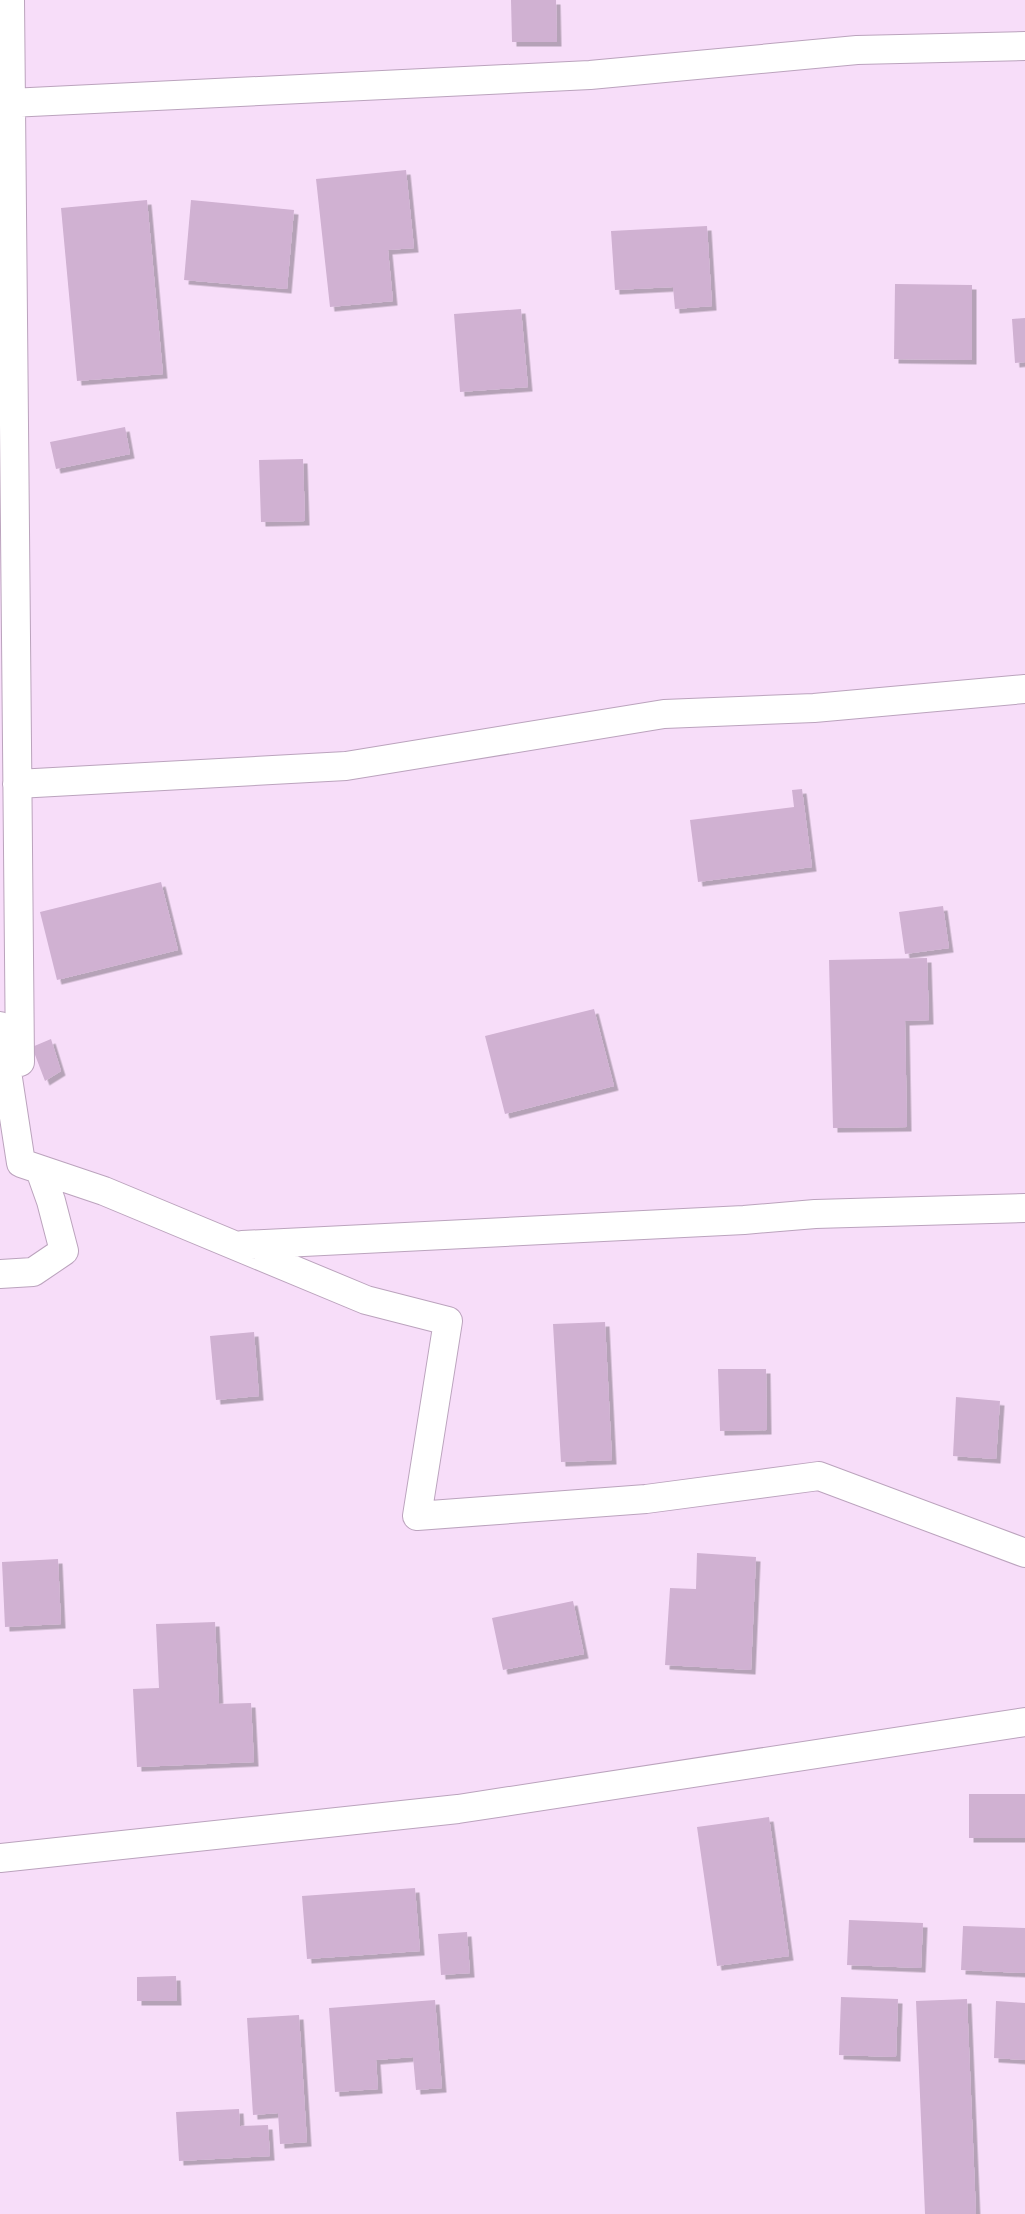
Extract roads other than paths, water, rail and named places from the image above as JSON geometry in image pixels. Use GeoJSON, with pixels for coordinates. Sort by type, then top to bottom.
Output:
{"type":"FeatureCollection","features":[{"type":"Feature","properties":{"kind":"street"},"geometry":{"type":"LineString","coordinates":[[10,0],[6,330],[17,784],[30,1166]]}},
{"type":"Feature","properties":{"kind":"street"},"geometry":{"type":"LineString","coordinates":[[10,103],[590,75],[857,50],[1025,46]]}},
{"type":"Feature","properties":{"kind":"street"},"geometry":{"type":"LineString","coordinates":[[17,784],[346,766],[664,714],[814,708],[1025,689]]}},
{"type":"Feature","properties":{"kind":"street"},"geometry":{"type":"LineString","coordinates":[[0,1026],[30,1166],[51,1201],[64,1251],[34,1272],[0,1274]]}},
{"type":"Feature","properties":{"kind":"street"},"geometry":{"type":"LineString","coordinates":[[30,1166],[104,1191],[366,1300],[448,1321],[417,1516],[646,1499],[818,1476],[1025,1553]]}},
{"type":"Feature","properties":{"kind":"street"},"geometry":{"type":"LineString","coordinates":[[236,1246],[724,1221],[815,1214],[1025,1208]]}},
{"type":"Feature","properties":{"kind":"street"},"geometry":{"type":"LineString","coordinates":[[0,1858],[458,1809],[1025,1722]]}}]}
